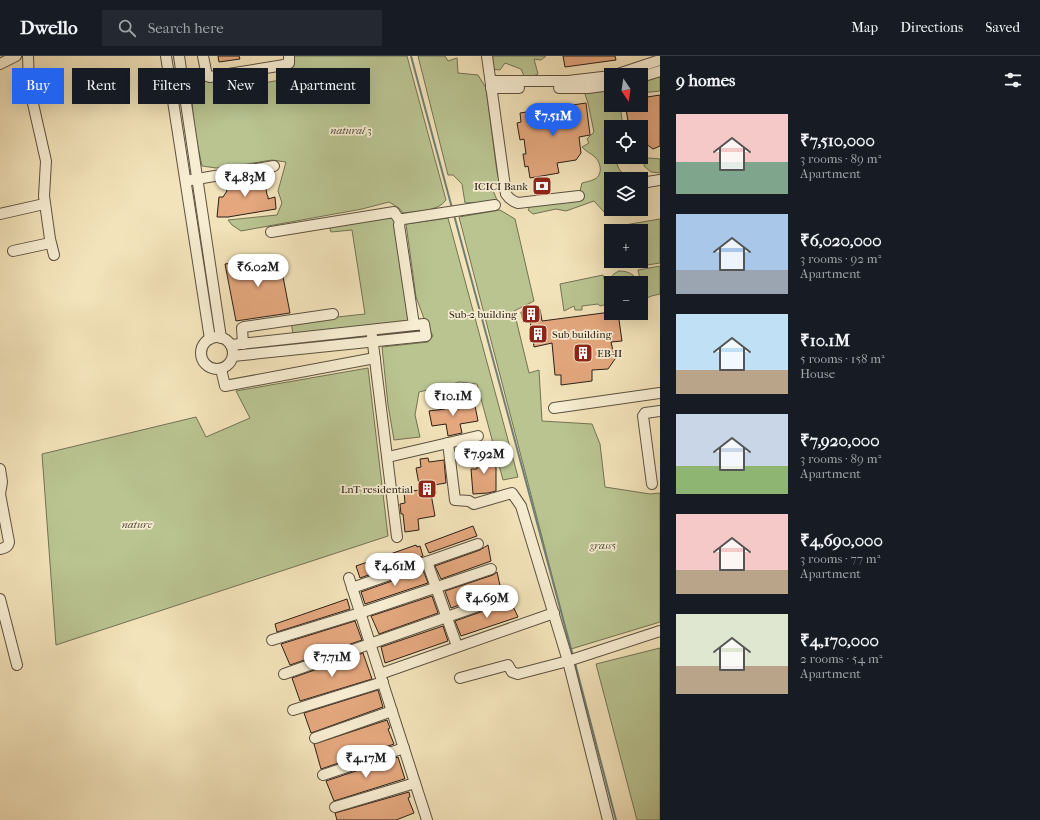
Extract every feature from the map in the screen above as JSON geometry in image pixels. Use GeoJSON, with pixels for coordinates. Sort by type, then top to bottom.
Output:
{"type":"FeatureCollection","features":[{"type":"Feature","properties":{"kind":"street"},"geometry":{"type":"LineString","coordinates":[[0,64],[16,56]]}},
{"type":"Feature","properties":{"kind":"street"},"geometry":{"type":"LineString","coordinates":[[28,56],[29,86],[46,161],[44,204],[50,243],[54,255]]}},
{"type":"Feature","properties":{"kind":"street"},"geometry":{"type":"LineString","coordinates":[[166,56],[210,340]]}},
{"type":"Feature","properties":{"kind":"street"},"geometry":{"type":"LineString","coordinates":[[179,56],[221,338]]}},
{"type":"Feature","properties":{"kind":"street"},"geometry":{"type":"LineString","coordinates":[[203,56],[207,76],[210,77],[284,65],[289,63],[289,56]]}},
{"type":"Feature","properties":{"kind":"street"},"geometry":{"type":"LineString","coordinates":[[487,56],[506,194],[509,199],[513,202],[518,202],[579,196]]}},
{"type":"Feature","properties":{"kind":"street"},"geometry":{"type":"LineString","coordinates":[[636,68],[660,60]]}},
{"type":"Feature","properties":{"kind":"street"},"geometry":{"type":"LineString","coordinates":[[648,75],[660,71]]}},
{"type":"Feature","properties":{"kind":"street"},"geometry":{"type":"LineString","coordinates":[[491,84],[568,81],[604,77]]}},
{"type":"Feature","properties":{"kind":"street"},"geometry":{"type":"LineString","coordinates":[[491,84],[588,88],[604,86]]}},
{"type":"Feature","properties":{"kind":"street"},"geometry":{"type":"LineString","coordinates":[[185,181],[274,166]]}},
{"type":"Feature","properties":{"kind":"street"},"geometry":{"type":"LineString","coordinates":[[648,182],[660,180]]}},
{"type":"Feature","properties":{"kind":"street"},"geometry":{"type":"LineString","coordinates":[[0,214],[44,204]]}},
{"type":"Feature","properties":{"kind":"street"},"geometry":{"type":"LineString","coordinates":[[400,221],[403,219],[495,206]]}},
{"type":"Feature","properties":{"kind":"street"},"geometry":{"type":"LineString","coordinates":[[271,232],[392,211],[400,221],[399,225],[414,325]]}},
{"type":"Feature","properties":{"kind":"street"},"geometry":{"type":"LineString","coordinates":[[13,251],[50,243]]}},
{"type":"Feature","properties":{"kind":"street"},"geometry":{"type":"LineString","coordinates":[[243,344],[242,328],[333,314]]}},
{"type":"Feature","properties":{"kind":"street"},"geometry":{"type":"LineString","coordinates":[[287,320],[290,339]]}},
{"type":"Feature","properties":{"kind":"street"},"geometry":{"type":"LineString","coordinates":[[424,324],[426,336],[232,350],[243,344],[424,324]]}},
{"type":"Feature","properties":{"kind":"street"},"geometry":{"type":"LineString","coordinates":[[371,330],[397,537]]}},
{"type":"Feature","properties":{"kind":"street"},"geometry":{"type":"LineString","coordinates":[[214,338],[221,338],[228,341],[232,350],[228,365],[221,369],[212,369],[202,357],[203,347],[210,340],[214,338]]}},
{"type":"Feature","properties":{"kind":"street"},"geometry":{"type":"LineString","coordinates":[[221,369],[225,386],[375,358]]}},
{"type":"Feature","properties":{"kind":"street"},"geometry":{"type":"LineString","coordinates":[[554,408],[660,392]]}},
{"type":"Feature","properties":{"kind":"street"},"geometry":{"type":"LineString","coordinates":[[652,484],[643,416],[645,413],[660,411]]}},
{"type":"Feature","properties":{"kind":"street"},"geometry":{"type":"LineString","coordinates":[[388,457],[478,436]]}},
{"type":"Feature","properties":{"kind":"street"},"geometry":{"type":"LineString","coordinates":[[448,443],[455,500],[469,501],[474,504],[512,493],[521,506],[568,661],[608,820]]}},
{"type":"Feature","properties":{"kind":"street"},"geometry":{"type":"LineString","coordinates":[[0,469],[2,482],[0,494],[9,542],[9,545],[6,548],[0,549]]}},
{"type":"Feature","properties":{"kind":"street"},"geometry":{"type":"LineString","coordinates":[[426,820],[351,583],[426,562],[478,544]]}},
{"type":"Feature","properties":{"kind":"street"},"geometry":{"type":"LineString","coordinates":[[426,562],[457,646]]}},
{"type":"Feature","properties":{"kind":"street"},"geometry":{"type":"LineString","coordinates":[[272,640],[360,613],[491,569]]}},
{"type":"Feature","properties":{"kind":"street"},"geometry":{"type":"LineString","coordinates":[[284,674],[504,597]]}},
{"type":"Feature","properties":{"kind":"street"},"geometry":{"type":"LineString","coordinates":[[0,599],[18,665]]}},
{"type":"Feature","properties":{"kind":"street"},"geometry":{"type":"LineString","coordinates":[[293,710],[381,678],[457,646],[554,613]]}},
{"type":"Feature","properties":{"kind":"street"},"geometry":{"type":"LineString","coordinates":[[460,678],[505,665],[508,665],[512,672],[518,674],[568,661],[660,631]]}},
{"type":"Feature","properties":{"kind":"street"},"geometry":{"type":"LineString","coordinates":[[314,738],[392,711]]}},
{"type":"Feature","properties":{"kind":"street"},"geometry":{"type":"LineString","coordinates":[[323,775],[404,748]]}},
{"type":"Feature","properties":{"kind":"street"},"geometry":{"type":"LineString","coordinates":[[335,808],[415,783]]}},
{"type":"Feature","properties":{"kind":"green space","name":"natural 3"},"geometry":{"type":"Polygon","coordinates":[[[292,56],[407,56],[446,200],[438,207],[432,209],[403,213],[399,208],[389,202],[362,209],[241,231],[232,225],[228,220],[277,215],[282,203],[278,191],[286,162],[272,160],[216,168],[202,166],[192,104],[205,104],[205,78],[207,81],[213,82],[213,104],[268,104],[268,82],[276,81],[276,104],[370,104],[370,68],[290,68],[294,65],[292,56]]]}},
{"type":"Feature","properties":{"kind":"green space"},"geometry":{"type":"Polygon","coordinates":[[[418,56],[445,56],[448,61],[457,58],[458,73],[478,75],[486,88],[497,172],[500,184],[490,183],[497,200],[491,202],[465,203],[462,184],[453,175],[448,175],[418,56]]]}},
{"type":"Feature","properties":{"kind":"green space"},"geometry":{"type":"Polygon","coordinates":[[[489,56],[546,56],[541,60],[534,59],[538,74],[531,77],[524,76],[521,69],[505,63],[500,70],[491,69],[489,56]]]}},
{"type":"Feature","properties":{"kind":"green space"},"geometry":{"type":"Polygon","coordinates":[[[660,72],[660,91],[648,92],[648,76],[660,72]]]}},
{"type":"Feature","properties":{"kind":"green space"},"geometry":{"type":"Polygon","coordinates":[[[604,88],[604,112],[621,112],[622,120],[604,120],[604,164],[617,164],[622,172],[604,172],[604,212],[594,201],[566,211],[556,209],[533,214],[528,210],[532,203],[580,191],[582,183],[598,177],[600,165],[597,159],[582,147],[589,143],[587,139],[594,132],[584,91],[604,88]]]}},
{"type":"Feature","properties":{"kind":"green space"},"geometry":{"type":"Polygon","coordinates":[[[648,158],[660,159],[660,173],[651,172],[644,166],[644,164],[648,164],[648,158]]]}},
{"type":"Feature","properties":{"kind":"green space","name":"grass5"},"geometry":{"type":"Polygon","coordinates":[[[500,210],[515,219],[534,301],[514,311],[529,373],[539,370],[542,421],[592,424],[600,444],[605,487],[650,494],[660,493],[660,622],[571,649],[459,217],[500,210]]]}},
{"type":"Feature","properties":{"kind":"green space"},"geometry":{"type":"Polygon","coordinates":[[[394,215],[409,322],[293,334],[291,322],[365,314],[352,230],[331,232],[329,226],[394,215]]]}},
{"type":"Feature","properties":{"kind":"green space"},"geometry":{"type":"Polygon","coordinates":[[[448,218],[518,477],[503,480],[477,384],[460,382],[419,392],[415,415],[420,437],[394,440],[388,405],[382,347],[428,342],[433,336],[425,321],[416,297],[406,224],[448,218]]]}},
{"type":"Feature","properties":{"kind":"green space"},"geometry":{"type":"Polygon","coordinates":[[[660,219],[660,263],[648,265],[648,224],[631,224],[660,219]]]}},
{"type":"Feature","properties":{"kind":"green space"},"geometry":{"type":"Polygon","coordinates":[[[660,266],[660,294],[648,298],[648,276],[639,276],[638,270],[660,266]]]}},
{"type":"Feature","properties":{"kind":"green space"},"geometry":{"type":"Polygon","coordinates":[[[619,271],[634,276],[612,276],[619,271]]]}},
{"type":"Feature","properties":{"kind":"green space"},"geometry":{"type":"Polygon","coordinates":[[[603,275],[604,305],[600,306],[598,304],[582,306],[582,310],[575,310],[574,306],[564,311],[560,284],[603,275]]]}},
{"type":"Feature","properties":{"kind":"green space","name":"nature"},"geometry":{"type":"Polygon","coordinates":[[[368,368],[388,536],[56,645],[42,454],[196,417],[206,437],[250,418],[236,391],[368,368]]]}},
{"type":"Feature","properties":{"kind":"green space"},"geometry":{"type":"Polygon","coordinates":[[[660,648],[660,820],[637,820],[596,664],[660,648]]]}},
{"type":"Feature","properties":{"kind":"building"},"geometry":{"type":"Polygon","coordinates":[[[218,56],[239,56],[240,59],[219,62],[218,56]]]}},
{"type":"Feature","properties":{"kind":"building"},"geometry":{"type":"Polygon","coordinates":[[[563,56],[615,56],[616,60],[565,67],[563,56]]]}},
{"type":"Feature","properties":{"kind":"building"},"geometry":{"type":"Polygon","coordinates":[[[660,95],[660,146],[653,149],[648,145],[648,120],[628,120],[626,112],[648,112],[648,97],[660,95]]]}},
{"type":"Feature","properties":{"kind":"building"},"geometry":{"type":"Polygon","coordinates":[[[586,103],[590,135],[579,137],[581,153],[576,160],[557,163],[559,173],[530,178],[528,166],[525,167],[523,154],[526,154],[524,139],[520,140],[517,123],[521,122],[520,113],[586,103]]]}},
{"type":"Feature","properties":{"kind":"building"},"geometry":{"type":"Polygon","coordinates":[[[264,177],[268,199],[275,197],[276,209],[228,217],[217,217],[219,197],[223,197],[227,191],[225,187],[233,181],[264,177]]]}},
{"type":"Feature","properties":{"kind":"building"},"geometry":{"type":"Polygon","coordinates":[[[279,256],[290,313],[236,321],[225,264],[279,256]]]}},
{"type":"Feature","properties":{"kind":"building","name":"EB-II"},"geometry":{"type":"Polygon","coordinates":[[[540,309],[542,321],[604,313],[604,320],[619,320],[622,341],[611,342],[615,359],[608,369],[592,370],[592,381],[561,385],[561,375],[555,375],[552,343],[534,347],[530,320],[523,322],[521,312],[540,309]]]}},
{"type":"Feature","properties":{"kind":"building"},"geometry":{"type":"Polygon","coordinates":[[[455,397],[457,409],[475,406],[478,421],[460,424],[462,433],[448,436],[446,424],[432,426],[429,411],[445,409],[444,399],[455,397]]]}},
{"type":"Feature","properties":{"kind":"building"},"geometry":{"type":"Polygon","coordinates":[[[488,451],[489,463],[496,462],[496,491],[473,494],[471,469],[477,469],[477,452],[488,451]]]}},
{"type":"Feature","properties":{"kind":"building","name":"LnT residential"},"geometry":{"type":"Polygon","coordinates":[[[428,458],[429,462],[444,460],[446,483],[434,485],[436,493],[431,494],[435,516],[418,519],[419,530],[405,532],[400,504],[405,503],[404,492],[420,490],[416,468],[421,467],[420,459],[428,458]]]}},
{"type":"Feature","properties":{"kind":"building"},"geometry":{"type":"Polygon","coordinates":[[[473,526],[477,536],[429,553],[425,544],[473,526]]]}},
{"type":"Feature","properties":{"kind":"building"},"geometry":{"type":"Polygon","coordinates":[[[416,545],[417,547],[420,546],[423,556],[360,578],[356,566],[416,545]]]}},
{"type":"Feature","properties":{"kind":"building"},"geometry":{"type":"Polygon","coordinates":[[[488,545],[491,561],[441,579],[435,566],[480,550],[488,545]]]}},
{"type":"Feature","properties":{"kind":"building"},"geometry":{"type":"Polygon","coordinates":[[[423,570],[428,583],[365,604],[361,592],[423,570]]]}},
{"type":"Feature","properties":{"kind":"building"},"geometry":{"type":"Polygon","coordinates":[[[497,572],[501,590],[451,608],[445,591],[493,575],[497,572]]]}},
{"type":"Feature","properties":{"kind":"building"},"geometry":{"type":"Polygon","coordinates":[[[432,596],[438,613],[379,634],[371,616],[432,596]]]}},
{"type":"Feature","properties":{"kind":"building"},"geometry":{"type":"Polygon","coordinates":[[[347,599],[350,609],[277,632],[275,624],[347,599]]]}},
{"type":"Feature","properties":{"kind":"building"},"geometry":{"type":"Polygon","coordinates":[[[510,600],[518,617],[461,636],[455,621],[506,603],[510,600]]]}},
{"type":"Feature","properties":{"kind":"building"},"geometry":{"type":"Polygon","coordinates":[[[355,621],[362,640],[290,665],[281,644],[355,621]]]}},
{"type":"Feature","properties":{"kind":"building"},"geometry":{"type":"Polygon","coordinates":[[[443,626],[448,641],[385,663],[381,647],[443,626]]]}},
{"type":"Feature","properties":{"kind":"building"},"geometry":{"type":"Polygon","coordinates":[[[363,653],[372,679],[300,701],[292,678],[363,653]]]}},
{"type":"Feature","properties":{"kind":"building"},"geometry":{"type":"Polygon","coordinates":[[[378,690],[383,707],[311,733],[304,713],[378,690]]]}},
{"type":"Feature","properties":{"kind":"building"},"geometry":{"type":"Polygon","coordinates":[[[387,720],[390,728],[388,729],[394,744],[321,769],[314,744],[387,720]]]}},
{"type":"Feature","properties":{"kind":"building"},"geometry":{"type":"Polygon","coordinates":[[[398,757],[405,779],[334,801],[326,781],[398,757]]]}},
{"type":"Feature","properties":{"kind":"building"},"geometry":{"type":"Polygon","coordinates":[[[409,792],[410,797],[408,798],[414,813],[396,820],[337,820],[335,813],[409,792]]]}},
{"type":"Feature","properties":{"kind":"waterway"},"geometry":{"type":"LineString","coordinates":[[411,56],[452,208]]}},
{"type":"Feature","properties":{"kind":"waterway"},"geometry":{"type":"LineString","coordinates":[[454,215],[573,656]]}},
{"type":"Feature","properties":{"kind":"waterway"},"geometry":{"type":"LineString","coordinates":[[575,663],[616,820]]}},
{"type":"Feature","properties":{"kind":"place","name":"ICICI Bank"},"geometry":{"type":"Point","coordinates":[542,186]}},
{"type":"Feature","properties":{"kind":"place","name":"Sub-2 building"},"geometry":{"type":"Point","coordinates":[531,314]}},
{"type":"Feature","properties":{"kind":"place","name":"Sub building"},"geometry":{"type":"Point","coordinates":[538,334]}},
{"type":"Feature","properties":{"kind":"place","name":"EB-II"},"geometry":{"type":"Point","coordinates":[583,353]}},
{"type":"Feature","properties":{"kind":"place","name":"LnT residential"},"geometry":{"type":"Point","coordinates":[427,489]}}]}
